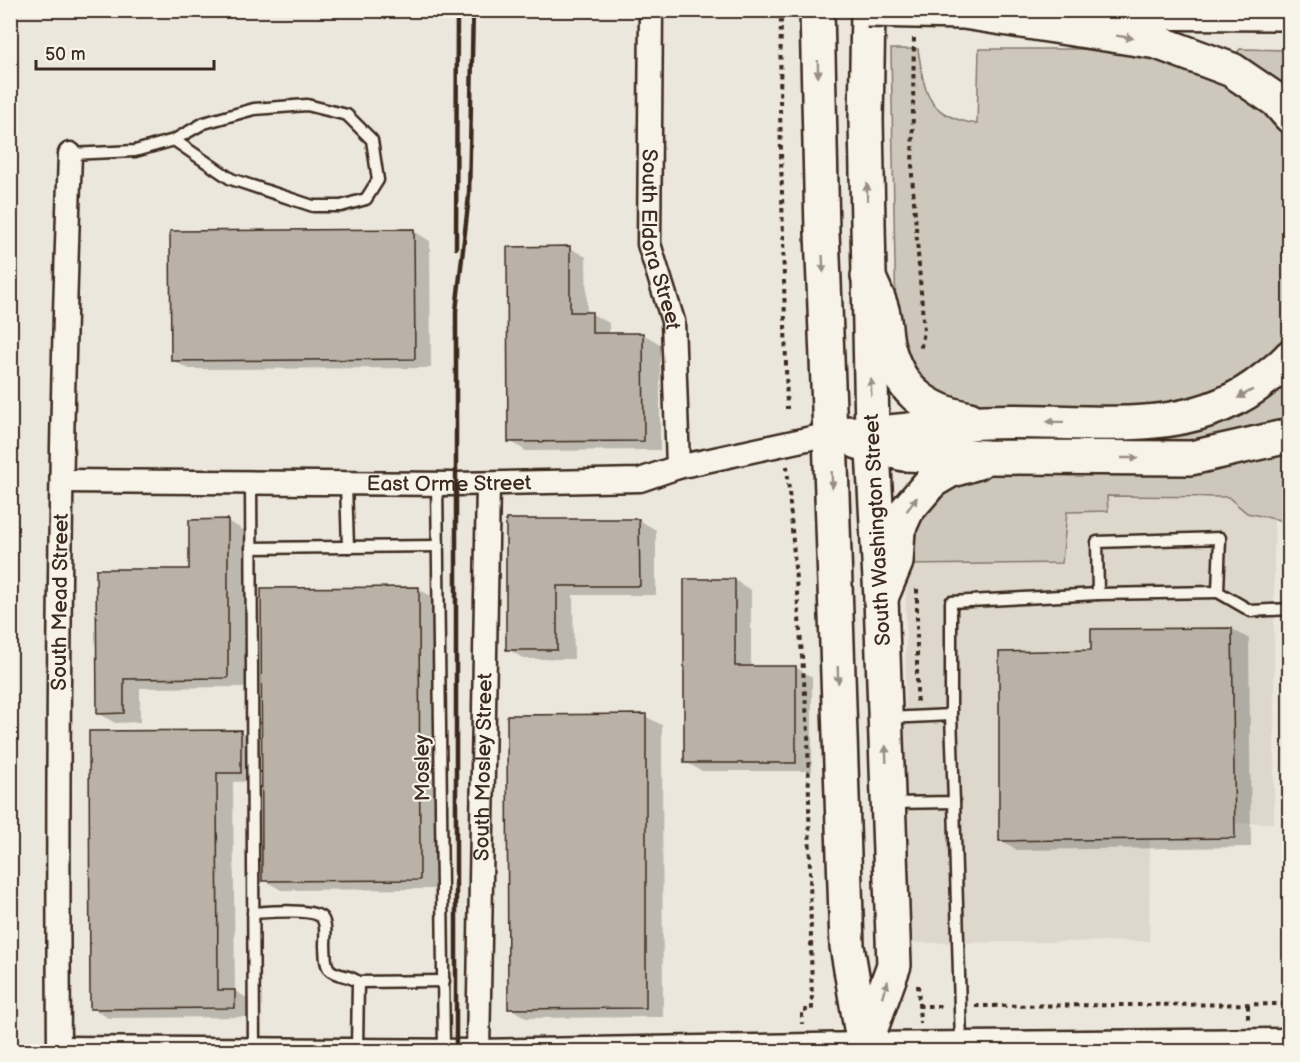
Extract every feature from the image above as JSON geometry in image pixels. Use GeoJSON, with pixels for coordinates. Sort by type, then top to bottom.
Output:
{"type":"FeatureCollection","features":[{"type":"Feature","properties":{"kind":"main road","name":"South Washington Street"},"geometry":{"type":"LineString","coordinates":[[817,10],[822,232],[847,946],[865,1048]]}},
{"type":"Feature","properties":{"kind":"main road","name":"South Washington Street"},"geometry":{"type":"LineString","coordinates":[[865,1048],[894,965],[868,276],[866,120],[868,10]]}},
{"type":"Feature","properties":{"kind":"main road"},"geometry":{"type":"LineString","coordinates":[[868,10],[1290,13]]}},
{"type":"Feature","properties":{"kind":"main road"},"geometry":{"type":"LineString","coordinates":[[964,12],[1157,42],[1232,70],[1276,100],[1290,116]]}},
{"type":"Feature","properties":{"kind":"main road"},"geometry":{"type":"LineString","coordinates":[[868,276],[882,310],[893,365],[906,387],[927,405],[941,411],[986,422]]}},
{"type":"Feature","properties":{"kind":"main road"},"geometry":{"type":"LineString","coordinates":[[830,434],[873,439],[986,422],[1140,423],[1186,417],[1221,406],[1253,390],[1290,357]]}},
{"type":"Feature","properties":{"kind":"main road"},"geometry":{"type":"LineString","coordinates":[[873,439],[904,454],[987,457],[1191,458],[1290,434]]}},
{"type":"Feature","properties":{"kind":"main road"},"geometry":{"type":"LineString","coordinates":[[881,598],[896,562],[898,530],[907,510],[932,481],[949,471],[987,457]]}},
{"type":"Feature","properties":{"kind":"street","name":"South Eldora Street"},"geometry":{"type":"LineString","coordinates":[[651,10],[649,244],[673,321],[678,467]]}},
{"type":"Feature","properties":{"kind":"street","name":"South Mead Street"},"geometry":{"type":"LineString","coordinates":[[59,1050],[62,481],[70,154]]}},
{"type":"Feature","properties":{"kind":"street","name":"East Orme Street"},"geometry":{"type":"LineString","coordinates":[[62,481],[437,484],[640,480],[678,467],[830,434]]}},
{"type":"Feature","properties":{"kind":"street","name":"South Mosley Street"},"geometry":{"type":"LineString","coordinates":[[478,1051],[488,483]]}},
{"type":"Feature","properties":{"kind":"street"},"geometry":{"type":"LineString","coordinates":[[59,1050],[657,1050],[802,1045],[865,1048],[961,1043],[1081,1047],[1290,1040]]}},
{"type":"Feature","properties":{"kind":"lane"},"geometry":{"type":"LineString","coordinates":[[70,154],[135,151],[174,140],[204,123],[254,109],[308,105],[347,115],[372,140],[378,180],[366,199],[341,206],[314,206],[231,179],[174,140]]}},
{"type":"Feature","properties":{"kind":"lane"},"geometry":{"type":"LineString","coordinates":[[251,483],[254,1049]]}},
{"type":"Feature","properties":{"kind":"lane"},"geometry":{"type":"LineString","coordinates":[[346,483],[348,547]]}},
{"type":"Feature","properties":{"kind":"lane","name":"Mosley"},"geometry":{"type":"LineString","coordinates":[[437,484],[444,1050]]}},
{"type":"Feature","properties":{"kind":"lane"},"geometry":{"type":"LineString","coordinates":[[1098,594],[1097,542],[1220,538],[1218,592]]}},
{"type":"Feature","properties":{"kind":"lane"},"geometry":{"type":"LineString","coordinates":[[251,548],[438,546]]}},
{"type":"Feature","properties":{"kind":"lane"},"geometry":{"type":"LineString","coordinates":[[961,1043],[951,715],[951,602],[1098,594],[1218,592],[1251,611],[1290,609]]}},
{"type":"Feature","properties":{"kind":"lane"},"geometry":{"type":"LineString","coordinates":[[885,718],[951,715]]}},
{"type":"Feature","properties":{"kind":"lane"},"geometry":{"type":"LineString","coordinates":[[888,803],[954,802]]}},
{"type":"Feature","properties":{"kind":"lane"},"geometry":{"type":"LineString","coordinates":[[253,913],[311,912],[321,916],[325,924],[326,963],[330,970],[339,975],[352,976],[358,982],[444,981]]}},
{"type":"Feature","properties":{"kind":"lane"},"geometry":{"type":"LineString","coordinates":[[357,1050],[358,982]]}},
{"type":"Feature","properties":{"kind":"path"},"geometry":{"type":"LineString","coordinates":[[781,10],[780,109],[786,409]]}},
{"type":"Feature","properties":{"kind":"path"},"geometry":{"type":"LineString","coordinates":[[914,34],[912,175],[924,332],[919,359]]}},
{"type":"Feature","properties":{"kind":"path"},"geometry":{"type":"LineString","coordinates":[[786,462],[808,732],[812,1010],[802,1010],[802,1045]]}},
{"type":"Feature","properties":{"kind":"path"},"geometry":{"type":"LineString","coordinates":[[918,1006],[1290,1004]]}},
{"type":"Feature","properties":{"kind":"shaded area"},"geometry":{"type":"Polygon","coordinates":[[[891,49],[918,49],[926,90],[938,109],[960,120],[977,124],[979,49],[1117,49],[1158,53],[1216,79],[1254,103],[1281,125],[1289,138],[1289,332],[1241,382],[1189,403],[1138,407],[965,406],[927,388],[906,362],[896,319],[891,49]]]}},
{"type":"Feature","properties":{"kind":"shaded area"},"geometry":{"type":"Polygon","coordinates":[[[1240,49],[1289,50],[1289,102],[1232,59],[1240,49]]]}},
{"type":"Feature","properties":{"kind":"shaded area"},"geometry":{"type":"Polygon","coordinates":[[[1289,372],[1289,417],[1223,439],[1144,445],[1143,437],[1289,372]]]}},
{"type":"Feature","properties":{"kind":"shaded area"},"geometry":{"type":"Polygon","coordinates":[[[1289,446],[1289,522],[1247,513],[1228,497],[1107,496],[1108,511],[1067,512],[1062,563],[906,565],[907,540],[926,498],[969,475],[994,473],[1176,475],[1218,470],[1256,460],[1289,446]]]}},
{"type":"Feature","properties":{"kind":"shaded area"},"geometry":{"type":"Polygon","coordinates":[[[1107,496],[1228,497],[1247,513],[1274,519],[1274,823],[1150,824],[1149,941],[908,943],[905,767],[906,565],[1067,512],[1107,511],[1107,496]]]}},
{"type":"Feature","properties":{"kind":"building"},"geometry":{"type":"Polygon","coordinates":[[[414,229],[415,359],[171,361],[170,231],[414,229]]]}},
{"type":"Feature","properties":{"kind":"building"},"geometry":{"type":"Polygon","coordinates":[[[570,246],[570,312],[592,312],[592,333],[643,333],[644,441],[508,442],[507,247],[570,246]]]}},
{"type":"Feature","properties":{"kind":"building"},"geometry":{"type":"Polygon","coordinates":[[[228,519],[228,678],[124,679],[124,713],[97,714],[96,569],[189,569],[189,520],[228,519]]]}},
{"type":"Feature","properties":{"kind":"building"},"geometry":{"type":"Polygon","coordinates":[[[506,519],[639,519],[640,586],[557,586],[557,650],[506,650],[506,519]]]}},
{"type":"Feature","properties":{"kind":"building"},"geometry":{"type":"Polygon","coordinates":[[[684,579],[735,579],[735,666],[796,666],[796,763],[684,763],[684,579]]]}},
{"type":"Feature","properties":{"kind":"building"},"geometry":{"type":"Polygon","coordinates":[[[419,587],[420,880],[262,881],[261,588],[419,587]]]}},
{"type":"Feature","properties":{"kind":"building"},"geometry":{"type":"Polygon","coordinates":[[[1232,628],[1235,838],[999,841],[999,652],[1091,650],[1091,629],[1232,628]]]}},
{"type":"Feature","properties":{"kind":"building"},"geometry":{"type":"Polygon","coordinates":[[[646,714],[646,1008],[508,1009],[507,715],[646,714]]]}},
{"type":"Feature","properties":{"kind":"building"},"geometry":{"type":"Polygon","coordinates":[[[241,730],[241,773],[217,773],[218,990],[235,990],[235,1008],[90,1009],[89,731],[241,730]]]}},
{"type":"Feature","properties":{"kind":"railway"},"geometry":{"type":"LineString","coordinates":[[456,248],[457,10]]}},
{"type":"Feature","properties":{"kind":"railway"},"geometry":{"type":"LineString","coordinates":[[456,1052],[456,311],[469,196],[473,10]]}}]}
